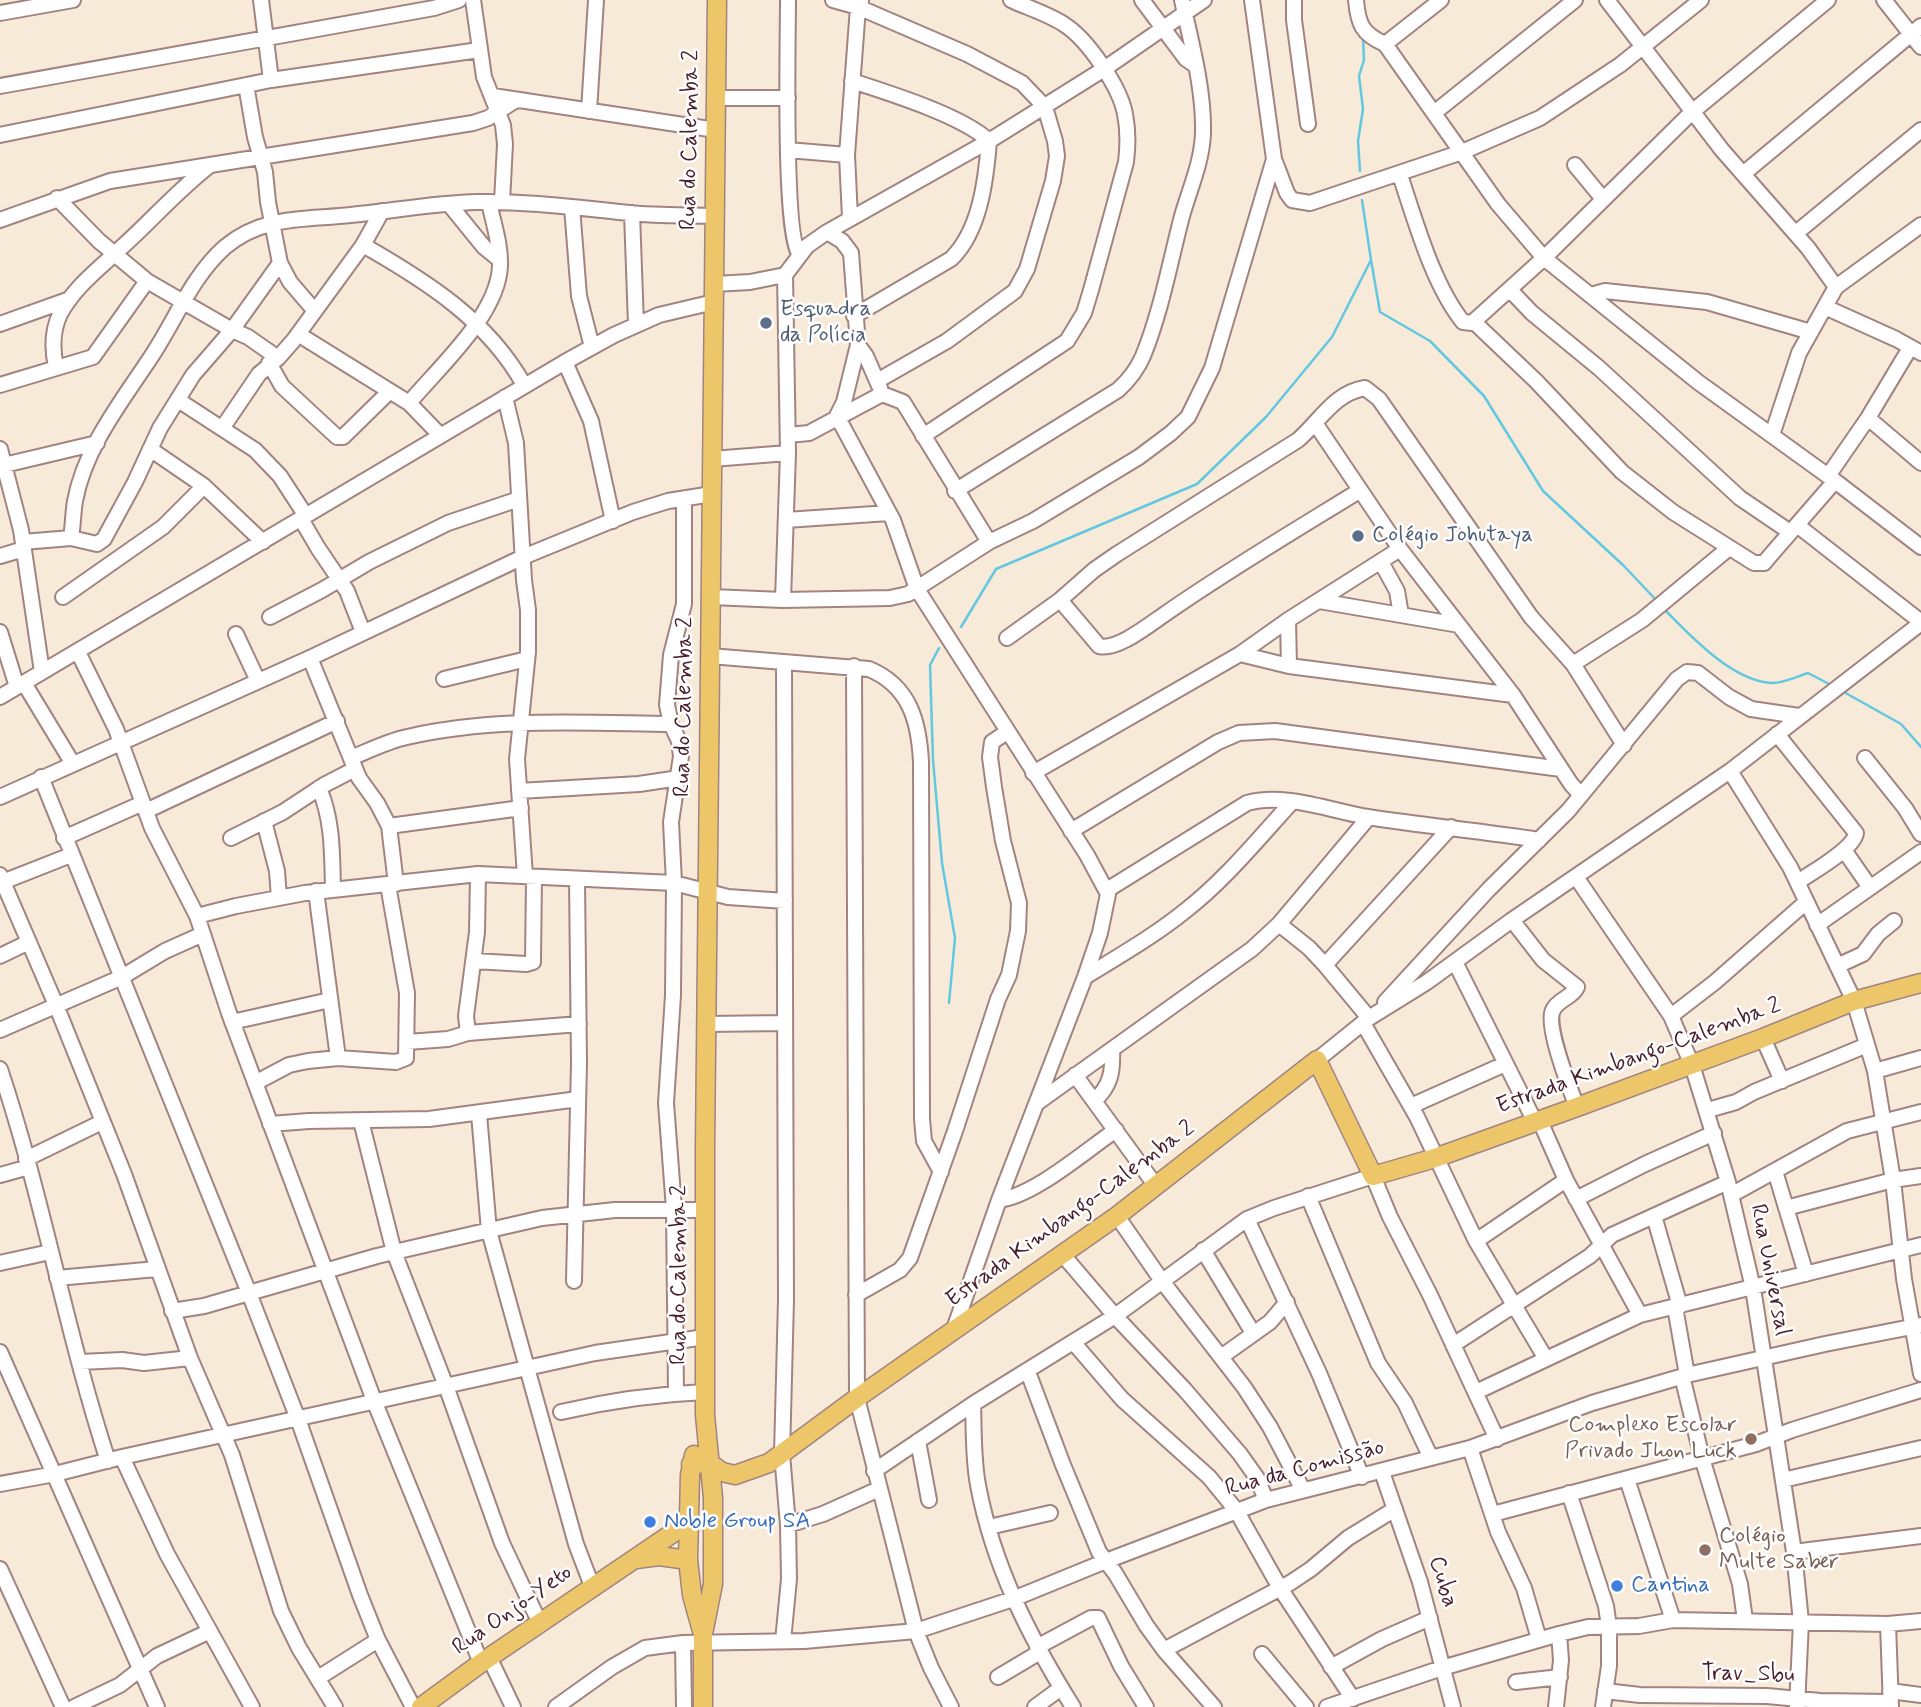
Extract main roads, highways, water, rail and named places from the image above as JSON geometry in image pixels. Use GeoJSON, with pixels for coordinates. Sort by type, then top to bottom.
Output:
{"type":"FeatureCollection","features":[{"type":"Feature","properties":{"kind":"main road","name":"Rua do Calemba 2"},"geometry":{"type":"LineString","coordinates":[[703,1639],[690,1586],[688,1521],[700,1464],[705,1415],[706,1024],[717,0]]}},
{"type":"Feature","properties":{"kind":"main road","name":"Estrada Kimbango-Calemba 2"},"geometry":{"type":"LineString","coordinates":[[713,1498],[743,1473],[769,1463],[857,1398],[1118,1216],[1317,1060],[1373,1176],[1435,1158],[1692,1065],[1854,1000],[1921,983]]}},
{"type":"Feature","properties":{"kind":"main road","name":"Rua do Calemba 2"},"geometry":{"type":"LineString","coordinates":[[700,1464],[713,1498],[713,1584],[703,1639],[703,1707]]}},
{"type":"Feature","properties":{"kind":"main road"},"geometry":{"type":"LineString","coordinates":[[700,1464],[731,1475],[743,1473]]}},
{"type":"Feature","properties":{"kind":"main road","name":"Rua Onjo-Yeto"},"geometry":{"type":"LineString","coordinates":[[431,1704],[485,1660],[688,1521]]}},
{"type":"Feature","properties":{"kind":"main road"},"geometry":{"type":"LineString","coordinates":[[636,1559],[659,1556],[688,1560]]}},
{"type":"Feature","properties":{"kind":"main road"},"geometry":{"type":"LineString","coordinates":[[690,1586],[713,1584]]}},
{"type":"Feature","properties":{"kind":"waterway"},"geometry":{"type":"LineString","coordinates":[[1360,171],[1358,141],[1363,109],[1359,76],[1364,60],[1363,36]]}},
{"type":"Feature","properties":{"kind":"waterway"},"geometry":{"type":"LineString","coordinates":[[961,627],[996,569],[1197,484],[1266,417],[1332,337],[1371,260],[1362,200]]}},
{"type":"Feature","properties":{"kind":"waterway"},"geometry":{"type":"LineString","coordinates":[[1371,260],[1380,312],[1430,341],[1484,396],[1543,491],[1624,566],[1657,601]]}},
{"type":"Feature","properties":{"kind":"waterway"},"geometry":{"type":"LineString","coordinates":[[1664,609],[1713,655],[1741,674],[1775,683],[1808,673],[1833,686]]}},
{"type":"Feature","properties":{"kind":"waterway"},"geometry":{"type":"LineString","coordinates":[[939,648],[930,665],[933,760],[942,863],[955,938],[949,1003]]}},
{"type":"Feature","properties":{"kind":"waterway"},"geometry":{"type":"LineString","coordinates":[[1842,691],[1901,724],[1921,747]]}},
{"type":"Feature","properties":{"kind":"place","name":"Esquadra da Polícia"},"geometry":{"type":"Point","coordinates":[766,323]}},
{"type":"Feature","properties":{"kind":"place","name":"Colégio Johutaya"},"geometry":{"type":"Point","coordinates":[1358,536]}},
{"type":"Feature","properties":{"kind":"place","name":"Complexo Escolar Privado Jhon Luck"},"geometry":{"type":"Point","coordinates":[1751,1439]}},
{"type":"Feature","properties":{"kind":"place","name":"Noble Group SA"},"geometry":{"type":"Point","coordinates":[650,1522]}},
{"type":"Feature","properties":{"kind":"place","name":"Colégio Multe Saber"},"geometry":{"type":"Point","coordinates":[1705,1550]}},
{"type":"Feature","properties":{"kind":"place","name":"Cantina"},"geometry":{"type":"Point","coordinates":[1617,1586]}}]}
